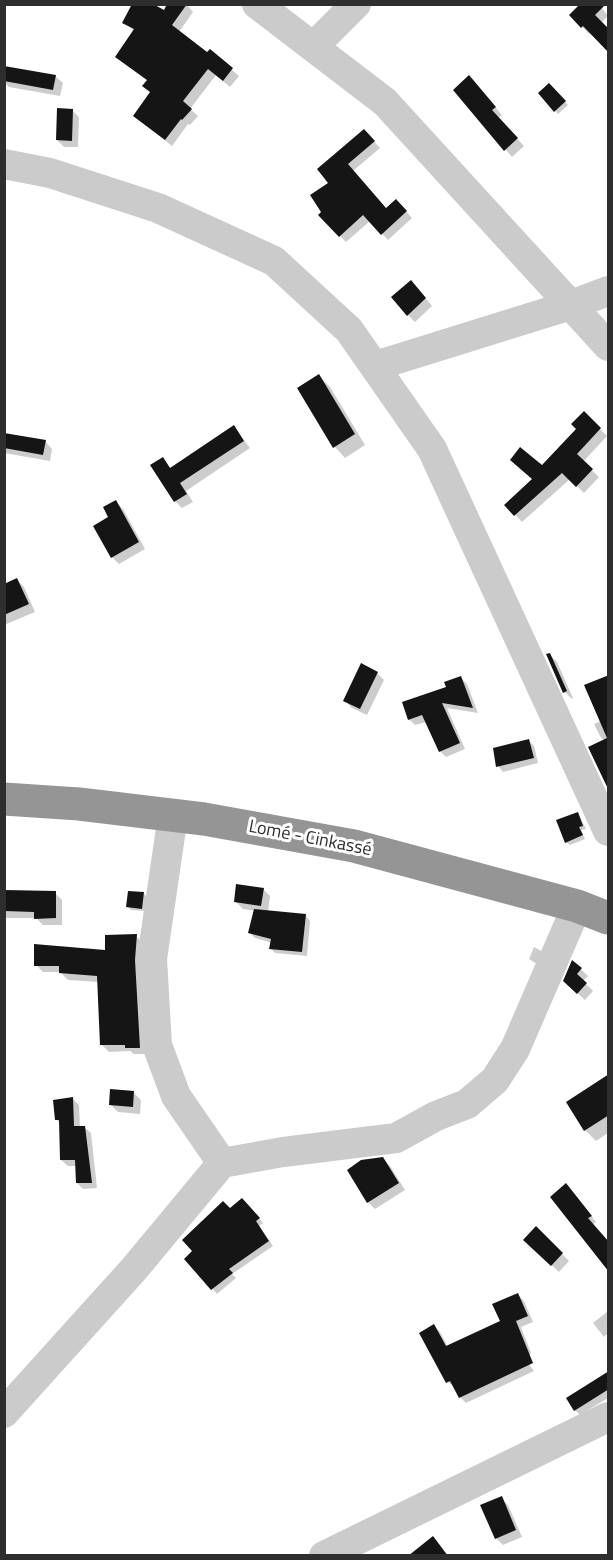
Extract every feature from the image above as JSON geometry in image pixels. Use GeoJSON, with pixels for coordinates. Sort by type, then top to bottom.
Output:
{"type":"FeatureCollection","features":[{"type":"Feature","properties":{"kind":"highway","name":"Lomé - Cinkassé"},"geometry":{"type":"LineString","coordinates":[[4,800],[79,804],[204,819],[354,846],[577,906],[609,918]]}},
{"type":"Feature","properties":{"kind":"street"},"geometry":{"type":"LineString","coordinates":[[257,4],[386,102],[609,346]]}},
{"type":"Feature","properties":{"kind":"street"},"geometry":{"type":"LineString","coordinates":[[313,47],[356,4]]}},
{"type":"Feature","properties":{"kind":"street"},"geometry":{"type":"LineString","coordinates":[[4,164],[50,173],[158,208],[274,261],[349,330],[432,449],[609,831]]}},
{"type":"Feature","properties":{"kind":"street"},"geometry":{"type":"LineString","coordinates":[[375,366],[609,291]]}},
{"type":"Feature","properties":{"kind":"street"},"geometry":{"type":"LineString","coordinates":[[172,815],[153,959],[157,1045],[176,1096],[222,1163]]}},
{"type":"Feature","properties":{"kind":"street"},"geometry":{"type":"LineString","coordinates":[[4,1413],[134,1269],[222,1163],[283,1152],[396,1138],[436,1116],[467,1104],[495,1080],[515,1049],[577,906]]}},
{"type":"Feature","properties":{"kind":"street"},"geometry":{"type":"LineString","coordinates":[[324,1556],[609,1418]]}},
{"type":"Feature","properties":{"kind":"building"},"geometry":{"type":"Polygon","coordinates":[[[132,4],[153,4],[164,10],[167,4],[187,4],[172,25],[207,52],[210,49],[233,68],[223,81],[208,69],[183,101],[192,109],[165,140],[133,116],[150,92],[142,86],[147,80],[115,57],[134,29],[122,23],[132,4]]]}},
{"type":"Feature","properties":{"kind":"building"},"geometry":{"type":"Polygon","coordinates":[[[580,4],[606,4],[595,15],[609,29],[609,53],[569,15],[580,4]]]}},
{"type":"Feature","properties":{"kind":"building"},"geometry":{"type":"Polygon","coordinates":[[[4,66],[56,75],[53,90],[4,81],[4,66]]]}},
{"type":"Feature","properties":{"kind":"building"},"geometry":{"type":"Polygon","coordinates":[[[469,75],[496,107],[492,110],[518,138],[504,151],[453,90],[469,75]]]}},
{"type":"Feature","properties":{"kind":"building"},"geometry":{"type":"Polygon","coordinates":[[[549,83],[566,101],[554,112],[538,93],[549,83]]]}},
{"type":"Feature","properties":{"kind":"building"},"geometry":{"type":"Polygon","coordinates":[[[57,108],[73,109],[72,141],[56,140],[57,108]]]}},
{"type":"Feature","properties":{"kind":"building"},"geometry":{"type":"Polygon","coordinates":[[[364,129],[375,141],[348,164],[386,208],[396,199],[407,211],[381,235],[363,215],[339,237],[318,215],[321,212],[310,195],[328,183],[317,169],[364,129]]]}},
{"type":"Feature","properties":{"kind":"building"},"geometry":{"type":"Polygon","coordinates":[[[411,280],[426,298],[407,316],[391,297],[411,280]]]}},
{"type":"Feature","properties":{"kind":"building"},"geometry":{"type":"Polygon","coordinates":[[[319,374],[355,434],[333,448],[297,388],[319,374]]]}},
{"type":"Feature","properties":{"kind":"building"},"geometry":{"type":"Polygon","coordinates":[[[584,411],[601,428],[577,454],[593,469],[576,487],[562,473],[514,516],[504,505],[532,479],[510,460],[520,447],[542,465],[576,429],[571,424],[584,411]]]}},
{"type":"Feature","properties":{"kind":"building"},"geometry":{"type":"Polygon","coordinates":[[[234,425],[244,441],[180,483],[187,494],[174,502],[150,465],[163,457],[170,468],[234,425]]]}},
{"type":"Feature","properties":{"kind":"building"},"geometry":{"type":"Polygon","coordinates":[[[4,433],[46,440],[43,455],[4,448],[4,433]]]}},
{"type":"Feature","properties":{"kind":"building"},"geometry":{"type":"Polygon","coordinates":[[[116,500],[139,542],[111,558],[93,526],[108,517],[103,507],[116,500]]]}},
{"type":"Feature","properties":{"kind":"building"},"geometry":{"type":"Polygon","coordinates":[[[17,578],[29,604],[4,615],[4,584],[17,578]]]}},
{"type":"Feature","properties":{"kind":"building"},"geometry":{"type":"Polygon","coordinates":[[[550,653],[567,691],[563,693],[546,654],[550,653]]]}},
{"type":"Feature","properties":{"kind":"building"},"geometry":{"type":"Polygon","coordinates":[[[361,663],[378,672],[360,709],[343,701],[361,663]]]}},
{"type":"Feature","properties":{"kind":"building"},"geometry":{"type":"Polygon","coordinates":[[[609,675],[609,791],[588,747],[607,738],[584,685],[609,675]]]}},
{"type":"Feature","properties":{"kind":"building"},"geometry":{"type":"Polygon","coordinates":[[[461,676],[473,708],[442,703],[460,743],[439,752],[422,715],[408,720],[402,702],[446,687],[444,682],[461,676]]]}},
{"type":"Feature","properties":{"kind":"building"},"geometry":{"type":"Polygon","coordinates":[[[529,739],[534,758],[496,767],[493,748],[529,739]]]}},
{"type":"Feature","properties":{"kind":"building"},"geometry":{"type":"Polygon","coordinates":[[[578,812],[583,826],[579,827],[583,835],[565,843],[556,820],[578,812]]]}},
{"type":"Feature","properties":{"kind":"building"},"geometry":{"type":"Polygon","coordinates":[[[236,884],[264,888],[261,906],[234,902],[236,884]]]}},
{"type":"Feature","properties":{"kind":"building"},"geometry":{"type":"Polygon","coordinates":[[[4,890],[56,891],[56,918],[34,919],[34,912],[4,911],[4,890]]]}},
{"type":"Feature","properties":{"kind":"building"},"geometry":{"type":"Polygon","coordinates":[[[128,891],[144,892],[142,909],[126,907],[128,891]]]}},
{"type":"Feature","properties":{"kind":"building"},"geometry":{"type":"Polygon","coordinates":[[[254,909],[306,914],[302,952],[269,949],[271,939],[248,933],[254,909]]]}},
{"type":"Feature","properties":{"kind":"building"},"geometry":{"type":"Polygon","coordinates":[[[137,934],[135,960],[140,1048],[125,1048],[125,1045],[100,1045],[97,976],[59,973],[59,966],[34,966],[34,944],[105,950],[105,935],[137,934]]]}},
{"type":"Feature","properties":{"kind":"building"},"geometry":{"type":"Polygon","coordinates":[[[572,960],[582,968],[577,974],[587,983],[577,994],[563,981],[572,960]]]}},
{"type":"Feature","properties":{"kind":"building"},"geometry":{"type":"Polygon","coordinates":[[[609,1074],[609,1115],[584,1131],[566,1102],[609,1074]]]}},
{"type":"Feature","properties":{"kind":"building"},"geometry":{"type":"Polygon","coordinates":[[[110,1089],[134,1091],[133,1107],[109,1105],[110,1089]]]}},
{"type":"Feature","properties":{"kind":"building"},"geometry":{"type":"Polygon","coordinates":[[[73,1097],[74,1126],[85,1126],[92,1183],[76,1183],[75,1160],[60,1160],[59,1120],[55,1120],[53,1100],[73,1097]]]}},
{"type":"Feature","properties":{"kind":"building"},"geometry":{"type":"Polygon","coordinates":[[[383,1157],[399,1183],[367,1203],[347,1170],[361,1160],[383,1157]]]}},
{"type":"Feature","properties":{"kind":"building"},"geometry":{"type":"Polygon","coordinates":[[[566,1183],[592,1216],[588,1218],[609,1242],[609,1272],[550,1197],[566,1183]]]}},
{"type":"Feature","properties":{"kind":"building"},"geometry":{"type":"Polygon","coordinates":[[[242,1198],[260,1218],[256,1221],[269,1241],[229,1269],[233,1273],[211,1290],[184,1259],[192,1251],[182,1240],[223,1201],[230,1208],[242,1198]]]}},
{"type":"Feature","properties":{"kind":"building"},"geometry":{"type":"Polygon","coordinates":[[[536,1226],[563,1253],[551,1266],[523,1240],[536,1226]]]}},
{"type":"Feature","properties":{"kind":"building"},"geometry":{"type":"Polygon","coordinates":[[[518,1293],[528,1316],[516,1321],[533,1363],[459,1398],[450,1381],[446,1383],[419,1333],[434,1324],[446,1346],[500,1321],[492,1304],[518,1293]]]}},
{"type":"Feature","properties":{"kind":"building"},"geometry":{"type":"Polygon","coordinates":[[[609,1371],[609,1389],[574,1411],[566,1398],[609,1371]]]}},
{"type":"Feature","properties":{"kind":"building"},"geometry":{"type":"Polygon","coordinates":[[[502,1496],[516,1530],[495,1539],[480,1505],[502,1496]]]}},
{"type":"Feature","properties":{"kind":"building"},"geometry":{"type":"Polygon","coordinates":[[[433,1536],[448,1556],[408,1556],[433,1536]]]}}]}
